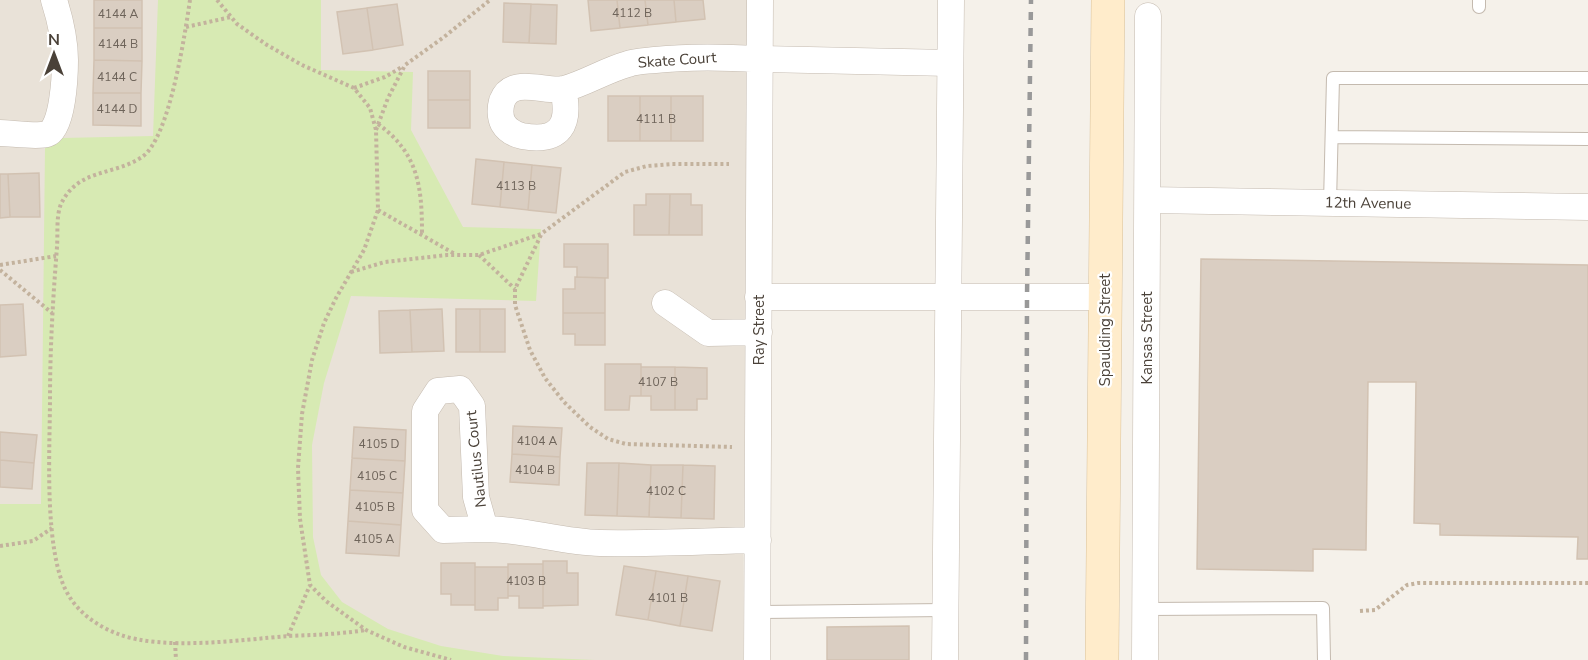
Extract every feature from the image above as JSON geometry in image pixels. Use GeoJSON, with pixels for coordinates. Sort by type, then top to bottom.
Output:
{"type":"FeatureCollection","features":[{"type":"Feature","properties":{"kind":"street"},"geometry":{"type":"LineString","coordinates":[[0,133],[47,134],[54,129],[62,104],[65,59],[54,0]]}},
{"type":"Feature","properties":{"kind":"street","name":"Ray Street"},"geometry":{"type":"LineString","coordinates":[[757,660],[760,0]]}},
{"type":"Feature","properties":{"kind":"street"},"geometry":{"type":"LineString","coordinates":[[945,660],[951,0]]}},
{"type":"Feature","properties":{"kind":"street","name":"Spaulding Street"},"geometry":{"type":"LineString","coordinates":[[1102,660],[1108,0]]}},
{"type":"Feature","properties":{"kind":"street","name":"Kansas Street"},"geometry":{"type":"LineString","coordinates":[[1145,660],[1148,10]]}},
{"type":"Feature","properties":{"kind":"street","name":"Skate Court"},"geometry":{"type":"LineString","coordinates":[[563,89],[630,63],[676,58],[732,57],[759,60],[950,63]]}},
{"type":"Feature","properties":{"kind":"street","name":"12th Avenue"},"geometry":{"type":"LineString","coordinates":[[1148,200],[1588,207]]}},
{"type":"Feature","properties":{"kind":"street"},"geometry":{"type":"LineString","coordinates":[[758,297],[1105,297]]}},
{"type":"Feature","properties":{"kind":"street"},"geometry":{"type":"LineString","coordinates":[[665,303],[708,333],[759,332]]}},
{"type":"Feature","properties":{"kind":"street","name":"Nautilus Court"},"geometry":{"type":"LineString","coordinates":[[485,529],[476,497],[472,406],[460,389],[438,391],[425,411],[425,510],[443,530],[510,529],[570,541],[599,543],[758,540]]}},
{"type":"Feature","properties":{"kind":"lane"},"geometry":{"type":"LineString","coordinates":[[1330,202],[1333,78],[1588,78]]}},
{"type":"Feature","properties":{"kind":"lane"},"geometry":{"type":"LineString","coordinates":[[1332,137],[1588,139]]}},
{"type":"Feature","properties":{"kind":"lane"},"geometry":{"type":"LineString","coordinates":[[1146,609],[1323,608],[1324,660]]}},
{"type":"Feature","properties":{"kind":"lane"},"geometry":{"type":"LineString","coordinates":[[757,612],[945,610]]}},
{"type":"Feature","properties":{"kind":"path"},"geometry":{"type":"LineString","coordinates":[[190,0],[182,54],[161,129],[145,155],[119,169],[88,176],[71,188],[60,206],[52,312],[50,480],[52,528],[59,573],[68,596],[82,613],[100,626],[120,635],[175,642],[234,642],[288,636],[342,634],[366,630]]}},
{"type":"Feature","properties":{"kind":"path"},"geometry":{"type":"LineString","coordinates":[[217,0],[237,24],[267,45],[302,65],[354,88],[370,108],[376,130],[378,210],[364,250],[324,323],[312,360],[302,414],[298,468],[300,519],[310,585],[288,636]]}},
{"type":"Feature","properties":{"kind":"path"},"geometry":{"type":"LineString","coordinates":[[354,88],[385,77],[405,65],[489,0]]}},
{"type":"Feature","properties":{"kind":"path"},"geometry":{"type":"LineString","coordinates":[[186,27],[231,17]]}},
{"type":"Feature","properties":{"kind":"path"},"geometry":{"type":"LineString","coordinates":[[376,130],[387,98],[405,65]]}},
{"type":"Feature","properties":{"kind":"path"},"geometry":{"type":"LineString","coordinates":[[378,124],[392,134],[412,159],[419,187],[422,233]]}},
{"type":"Feature","properties":{"kind":"path"},"geometry":{"type":"LineString","coordinates":[[351,272],[386,262],[479,255],[541,234],[625,172],[647,166],[672,164],[729,164]]}},
{"type":"Feature","properties":{"kind":"path"},"geometry":{"type":"LineString","coordinates":[[378,210],[457,255]]}},
{"type":"Feature","properties":{"kind":"path"},"geometry":{"type":"LineString","coordinates":[[541,234],[515,289],[515,305],[530,350],[545,378],[564,402],[590,427],[608,439],[626,444],[732,447]]}},
{"type":"Feature","properties":{"kind":"path"},"geometry":{"type":"LineString","coordinates":[[479,255],[515,289]]}},
{"type":"Feature","properties":{"kind":"path"},"geometry":{"type":"LineString","coordinates":[[0,265],[56,256]]}},
{"type":"Feature","properties":{"kind":"path"},"geometry":{"type":"LineString","coordinates":[[0,270],[52,312]]}},
{"type":"Feature","properties":{"kind":"path"},"geometry":{"type":"LineString","coordinates":[[0,546],[33,541],[52,528]]}},
{"type":"Feature","properties":{"kind":"path"},"geometry":{"type":"LineString","coordinates":[[1360,611],[1375,610],[1407,585],[1418,583],[1588,584]]}},
{"type":"Feature","properties":{"kind":"path"},"geometry":{"type":"LineString","coordinates":[[310,585],[326,601],[366,630],[404,647],[451,660]]}},
{"type":"Feature","properties":{"kind":"path"},"geometry":{"type":"LineString","coordinates":[[175,642],[176,660]]}},
{"type":"Feature","properties":{"kind":"shaded area"},"geometry":{"type":"Polygon","coordinates":[[[0,0],[747,0],[743,660],[0,660],[0,0]]]}},
{"type":"Feature","properties":{"kind":"green space"},"geometry":{"type":"Polygon","coordinates":[[[158,0],[321,0],[321,70],[413,72],[411,130],[463,227],[541,229],[536,301],[351,296],[324,383],[312,445],[313,537],[321,575],[342,602],[388,629],[441,646],[503,656],[595,660],[0,660],[0,504],[41,504],[45,148],[62,138],[153,136],[158,0]]]}},
{"type":"Feature","properties":{"kind":"building"},"geometry":{"type":"Polygon","coordinates":[[[94,0],[142,0],[142,28],[94,28],[94,0]]]}},
{"type":"Feature","properties":{"kind":"building"},"geometry":{"type":"Polygon","coordinates":[[[588,0],[617,0],[620,28],[591,31],[588,0]]]}},
{"type":"Feature","properties":{"kind":"building"},"geometry":{"type":"Polygon","coordinates":[[[617,0],[645,0],[648,25],[620,28],[617,0]]]}},
{"type":"Feature","properties":{"kind":"building"},"geometry":{"type":"Polygon","coordinates":[[[645,0],[674,0],[676,22],[648,25],[645,0]]]}},
{"type":"Feature","properties":{"kind":"building"},"geometry":{"type":"Polygon","coordinates":[[[674,0],[703,0],[705,19],[676,22],[674,0]]]}},
{"type":"Feature","properties":{"kind":"building"},"geometry":{"type":"Polygon","coordinates":[[[504,3],[531,4],[529,43],[503,42],[504,3]]]}},
{"type":"Feature","properties":{"kind":"building"},"geometry":{"type":"Polygon","coordinates":[[[397,4],[403,45],[373,50],[367,8],[397,4]]]}},
{"type":"Feature","properties":{"kind":"building"},"geometry":{"type":"Polygon","coordinates":[[[531,4],[557,5],[556,44],[529,43],[531,4]]]}},
{"type":"Feature","properties":{"kind":"building"},"geometry":{"type":"Polygon","coordinates":[[[367,8],[373,50],[343,54],[337,12],[367,8]]]}},
{"type":"Feature","properties":{"kind":"building"},"geometry":{"type":"Polygon","coordinates":[[[94,28],[142,28],[142,61],[94,60],[94,28]]]}},
{"type":"Feature","properties":{"kind":"building"},"geometry":{"type":"Polygon","coordinates":[[[94,60],[142,61],[141,93],[93,93],[94,60]]]}},
{"type":"Feature","properties":{"kind":"building"},"geometry":{"type":"Polygon","coordinates":[[[428,71],[470,71],[470,100],[428,100],[428,71]]]}},
{"type":"Feature","properties":{"kind":"building"},"geometry":{"type":"Polygon","coordinates":[[[93,93],[141,93],[141,126],[93,125],[93,93]]]}},
{"type":"Feature","properties":{"kind":"building"},"geometry":{"type":"Polygon","coordinates":[[[608,96],[640,96],[640,141],[608,141],[608,96]]]}},
{"type":"Feature","properties":{"kind":"building"},"geometry":{"type":"Polygon","coordinates":[[[640,96],[671,96],[671,141],[640,141],[640,96]]]}},
{"type":"Feature","properties":{"kind":"building"},"geometry":{"type":"Polygon","coordinates":[[[671,96],[703,96],[703,141],[671,141],[671,96]]]}},
{"type":"Feature","properties":{"kind":"building"},"geometry":{"type":"Polygon","coordinates":[[[428,100],[470,100],[470,128],[428,128],[428,100]]]}},
{"type":"Feature","properties":{"kind":"building"},"geometry":{"type":"Polygon","coordinates":[[[476,159],[504,162],[500,207],[472,204],[476,159]]]}},
{"type":"Feature","properties":{"kind":"building"},"geometry":{"type":"Polygon","coordinates":[[[504,162],[532,165],[528,210],[500,207],[504,162]]]}},
{"type":"Feature","properties":{"kind":"building"},"geometry":{"type":"Polygon","coordinates":[[[532,165],[561,168],[556,213],[528,210],[532,165]]]}},
{"type":"Feature","properties":{"kind":"building"},"geometry":{"type":"Polygon","coordinates":[[[39,173],[40,217],[10,217],[8,174],[39,173]]]}},
{"type":"Feature","properties":{"kind":"building"},"geometry":{"type":"Polygon","coordinates":[[[0,174],[8,174],[10,217],[0,218],[0,174]]]}},
{"type":"Feature","properties":{"kind":"building"},"geometry":{"type":"Polygon","coordinates":[[[646,194],[670,194],[669,235],[634,235],[634,205],[646,205],[646,194]]]}},
{"type":"Feature","properties":{"kind":"building"},"geometry":{"type":"Polygon","coordinates":[[[670,194],[691,194],[691,205],[702,205],[702,235],[669,235],[670,194]]]}},
{"type":"Feature","properties":{"kind":"building"},"geometry":{"type":"Polygon","coordinates":[[[564,244],[608,244],[608,278],[577,277],[577,267],[564,267],[564,244]]]}},
{"type":"Feature","properties":{"kind":"building"},"geometry":{"type":"Polygon","coordinates":[[[1201,259],[1588,265],[1588,559],[1577,559],[1578,537],[1440,535],[1440,524],[1414,523],[1416,382],[1368,382],[1366,550],[1313,549],[1313,571],[1197,569],[1201,259]]]}},
{"type":"Feature","properties":{"kind":"building"},"geometry":{"type":"Polygon","coordinates":[[[575,277],[605,278],[605,313],[563,313],[563,289],[575,289],[575,277]]]}},
{"type":"Feature","properties":{"kind":"building"},"geometry":{"type":"Polygon","coordinates":[[[23,304],[26,355],[0,357],[0,305],[23,304]]]}},
{"type":"Feature","properties":{"kind":"building"},"geometry":{"type":"Polygon","coordinates":[[[442,309],[444,351],[412,352],[410,310],[442,309]]]}},
{"type":"Feature","properties":{"kind":"building"},"geometry":{"type":"Polygon","coordinates":[[[456,309],[480,309],[480,352],[456,352],[456,309]]]}},
{"type":"Feature","properties":{"kind":"building"},"geometry":{"type":"Polygon","coordinates":[[[480,309],[505,309],[505,352],[480,352],[480,309]]]}},
{"type":"Feature","properties":{"kind":"building"},"geometry":{"type":"Polygon","coordinates":[[[410,310],[412,352],[380,353],[379,311],[410,310]]]}},
{"type":"Feature","properties":{"kind":"building"},"geometry":{"type":"Polygon","coordinates":[[[563,313],[605,313],[605,345],[575,345],[575,334],[563,334],[563,313]]]}},
{"type":"Feature","properties":{"kind":"building"},"geometry":{"type":"Polygon","coordinates":[[[605,364],[641,364],[641,396],[630,396],[629,410],[605,410],[605,364]]]}},
{"type":"Feature","properties":{"kind":"building"},"geometry":{"type":"Polygon","coordinates":[[[641,367],[675,367],[675,410],[651,410],[651,396],[641,396],[641,367]]]}},
{"type":"Feature","properties":{"kind":"building"},"geometry":{"type":"Polygon","coordinates":[[[675,367],[707,368],[707,399],[697,399],[697,410],[675,410],[675,367]]]}},
{"type":"Feature","properties":{"kind":"building"},"geometry":{"type":"Polygon","coordinates":[[[513,426],[562,428],[560,457],[512,454],[513,426]]]}},
{"type":"Feature","properties":{"kind":"building"},"geometry":{"type":"Polygon","coordinates":[[[354,427],[406,430],[405,461],[352,458],[354,427]]]}},
{"type":"Feature","properties":{"kind":"building"},"geometry":{"type":"Polygon","coordinates":[[[0,432],[37,435],[34,463],[0,460],[0,432]]]}},
{"type":"Feature","properties":{"kind":"building"},"geometry":{"type":"Polygon","coordinates":[[[512,454],[560,457],[559,485],[510,482],[512,454]]]}},
{"type":"Feature","properties":{"kind":"building"},"geometry":{"type":"Polygon","coordinates":[[[352,458],[405,461],[403,493],[350,490],[352,458]]]}},
{"type":"Feature","properties":{"kind":"building"},"geometry":{"type":"Polygon","coordinates":[[[0,460],[34,463],[32,489],[0,487],[0,460]]]}},
{"type":"Feature","properties":{"kind":"building"},"geometry":{"type":"Polygon","coordinates":[[[587,463],[619,463],[617,516],[585,515],[587,463]]]}},
{"type":"Feature","properties":{"kind":"building"},"geometry":{"type":"Polygon","coordinates":[[[619,463],[651,465],[649,517],[617,516],[619,463]]]}},
{"type":"Feature","properties":{"kind":"building"},"geometry":{"type":"Polygon","coordinates":[[[651,465],[683,465],[681,518],[649,517],[651,465]]]}},
{"type":"Feature","properties":{"kind":"building"},"geometry":{"type":"Polygon","coordinates":[[[683,465],[715,466],[714,519],[681,518],[683,465]]]}},
{"type":"Feature","properties":{"kind":"building"},"geometry":{"type":"Polygon","coordinates":[[[350,490],[403,493],[401,525],[348,521],[350,490]]]}},
{"type":"Feature","properties":{"kind":"building"},"geometry":{"type":"Polygon","coordinates":[[[348,521],[401,525],[399,556],[346,553],[348,521]]]}},
{"type":"Feature","properties":{"kind":"building"},"geometry":{"type":"Polygon","coordinates":[[[543,561],[567,561],[567,573],[578,573],[578,605],[543,606],[543,561]]]}},
{"type":"Feature","properties":{"kind":"building"},"geometry":{"type":"Polygon","coordinates":[[[441,563],[475,563],[475,605],[451,605],[451,594],[441,594],[441,563]]]}},
{"type":"Feature","properties":{"kind":"building"},"geometry":{"type":"Polygon","coordinates":[[[508,564],[543,564],[543,608],[519,608],[519,596],[508,596],[508,564]]]}},
{"type":"Feature","properties":{"kind":"building"},"geometry":{"type":"Polygon","coordinates":[[[624,566],[656,571],[648,620],[616,615],[624,566]]]}},
{"type":"Feature","properties":{"kind":"building"},"geometry":{"type":"Polygon","coordinates":[[[475,567],[508,567],[508,598],[498,598],[498,610],[475,610],[475,567]]]}},
{"type":"Feature","properties":{"kind":"building"},"geometry":{"type":"Polygon","coordinates":[[[656,571],[688,576],[680,626],[648,620],[656,571]]]}},
{"type":"Feature","properties":{"kind":"building"},"geometry":{"type":"Polygon","coordinates":[[[688,576],[720,581],[712,631],[680,626],[688,576]]]}},
{"type":"Feature","properties":{"kind":"building"},"geometry":{"type":"Polygon","coordinates":[[[909,626],[909,660],[827,660],[827,627],[909,626]]]}},
{"type":"Feature","properties":{"kind":"railway"},"geometry":{"type":"LineString","coordinates":[[1026,660],[1031,0]]}}]}
